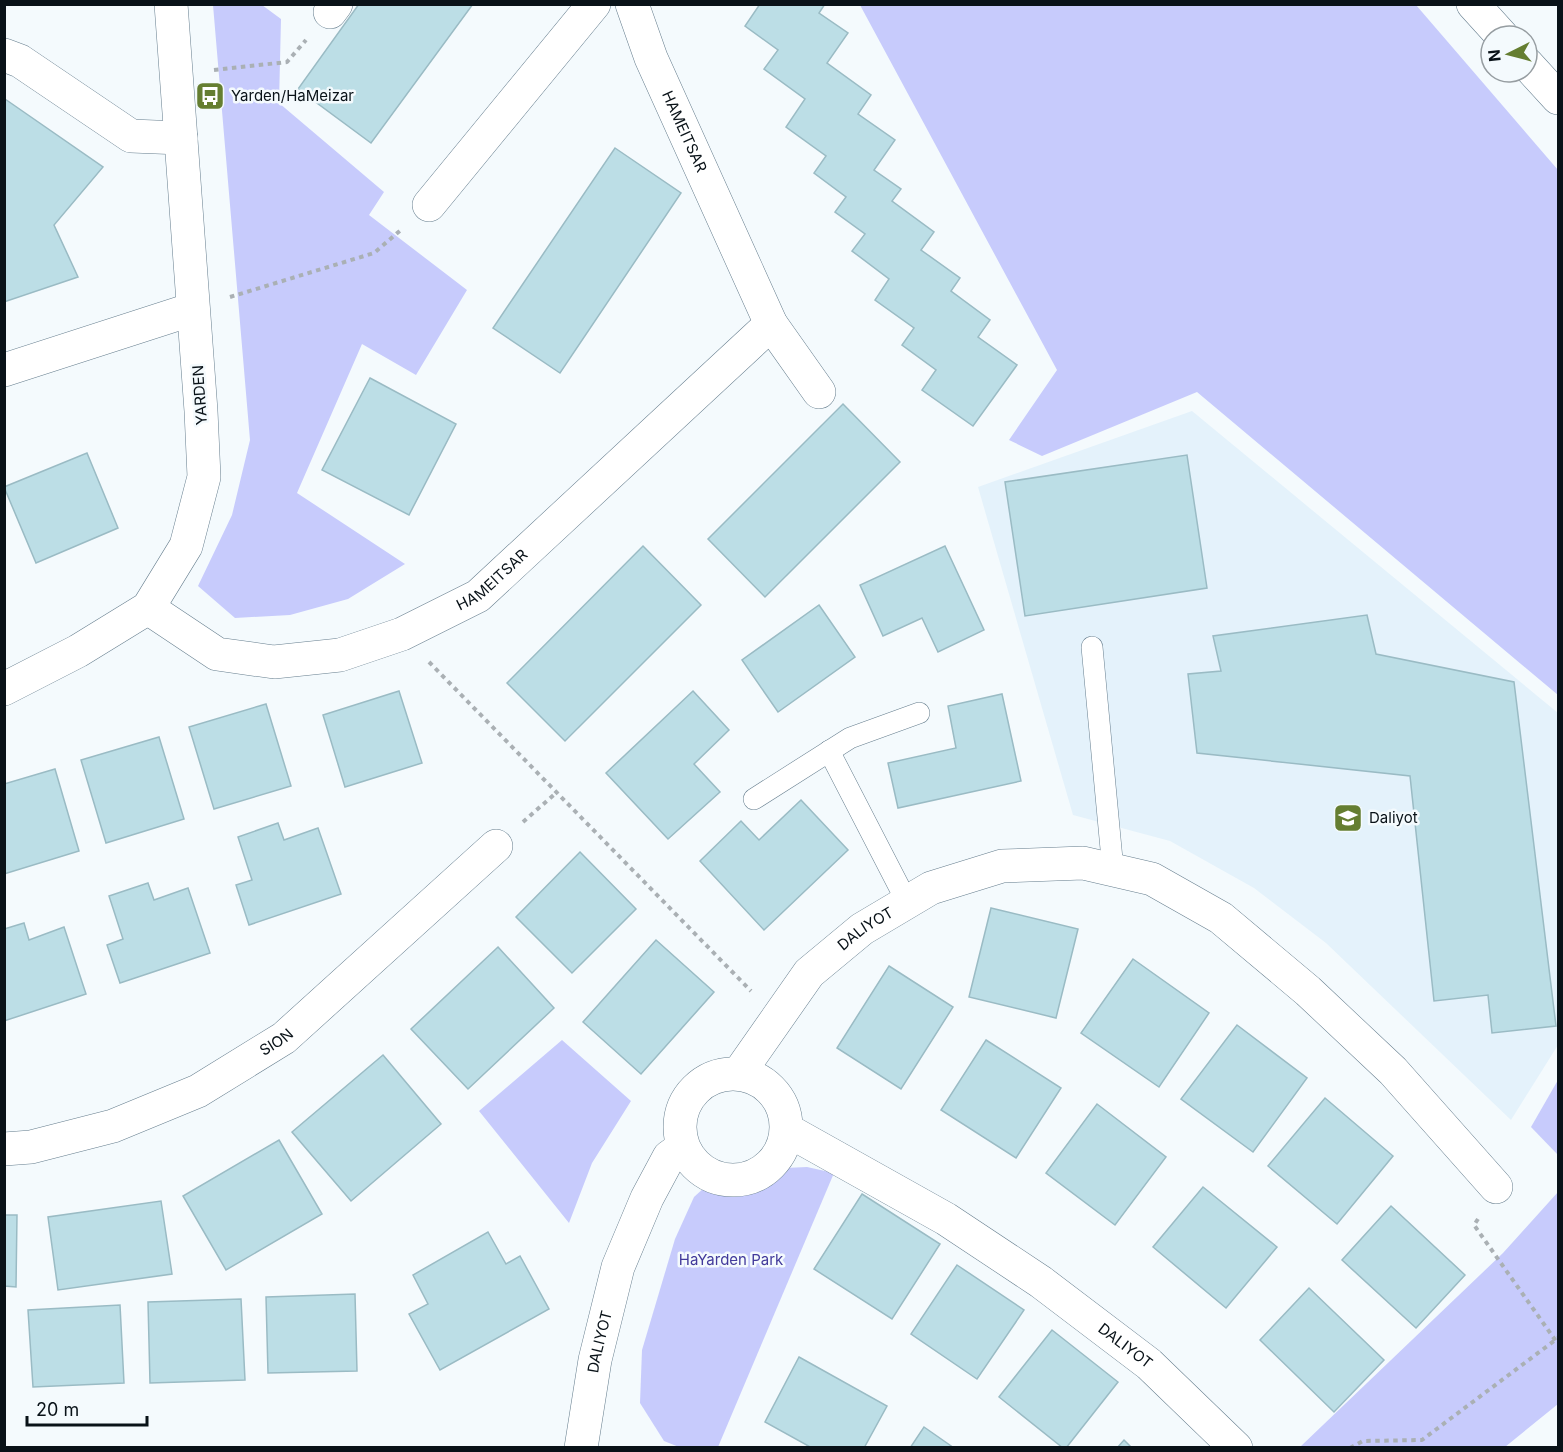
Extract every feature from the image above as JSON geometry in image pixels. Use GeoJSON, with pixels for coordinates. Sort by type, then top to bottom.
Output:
{"type":"FeatureCollection","features":[{"type":"Feature","properties":{"kind":"street","name":"YARDEN"},"geometry":{"type":"LineString","coordinates":[[4,689],[78,651],[148,608],[186,546],[204,477],[171,4]]}},
{"type":"Feature","properties":{"kind":"street"},"geometry":{"type":"LineString","coordinates":[[429,205],[594,4]]}},
{"type":"Feature","properties":{"kind":"street","name":"HAMEITSAR"},"geometry":{"type":"LineString","coordinates":[[632,4],[651,58],[771,324],[819,392]]}},
{"type":"Feature","properties":{"kind":"street"},"geometry":{"type":"LineString","coordinates":[[1473,4],[1491,24]]}},
{"type":"Feature","properties":{"kind":"street"},"geometry":{"type":"LineString","coordinates":[[4,56],[20,61],[131,136],[181,138]]}},
{"type":"Feature","properties":{"kind":"street"},"geometry":{"type":"LineString","coordinates":[[1539,77],[1558,98]]}},
{"type":"Feature","properties":{"kind":"street"},"geometry":{"type":"LineString","coordinates":[[4,370],[193,309]]}},
{"type":"Feature","properties":{"kind":"street","name":"HAMEITSAR"},"geometry":{"type":"LineString","coordinates":[[148,608],[217,654],[274,662],[340,655],[402,634],[478,596],[771,324]]}},
{"type":"Feature","properties":{"kind":"street","name":"SION"},"geometry":{"type":"LineString","coordinates":[[4,1149],[31,1147],[113,1126],[198,1091],[284,1038],[496,846]]}},
{"type":"Feature","properties":{"kind":"street","name":"DALIYOT"},"geometry":{"type":"LineString","coordinates":[[739,1073],[809,973],[862,929],[932,888],[1002,866],[1083,862],[1152,879],[1230,925],[1308,991],[1393,1071],[1496,1187]]}},
{"type":"Feature","properties":{"kind":"street"},"geometry":{"type":"LineString","coordinates":[[739,1073],[751,1076],[767,1085],[779,1099],[786,1117],[787,1130],[782,1148],[772,1164],[757,1175],[744,1179],[725,1180],[708,1174],[693,1162],[683,1147],[680,1130],[681,1111],[690,1095],[703,1082],[720,1074],[739,1073]]}},
{"type":"Feature","properties":{"kind":"street","name":"DALIYOT"},"geometry":{"type":"LineString","coordinates":[[787,1130],[946,1219],[1041,1282],[1149,1364],[1236,1448]]}},
{"type":"Feature","properties":{"kind":"street","name":"DALIYOT"},"geometry":{"type":"LineString","coordinates":[[581,1448],[595,1360],[618,1267],[647,1198],[669,1157],[683,1147]]}},
{"type":"Feature","properties":{"kind":"lane"},"geometry":{"type":"LineString","coordinates":[[1092,647],[1113,870]]}},
{"type":"Feature","properties":{"kind":"lane"},"geometry":{"type":"LineString","coordinates":[[754,799],[850,738],[919,713]]}},
{"type":"Feature","properties":{"kind":"lane"},"geometry":{"type":"LineString","coordinates":[[828,751],[907,902]]}},
{"type":"Feature","properties":{"kind":"path"},"geometry":{"type":"LineString","coordinates":[[176,74],[287,62],[333,8]]}},
{"type":"Feature","properties":{"kind":"path"},"geometry":{"type":"LineString","coordinates":[[193,309],[374,253],[429,205]]}},
{"type":"Feature","properties":{"kind":"path"},"geometry":{"type":"LineString","coordinates":[[402,634],[777,1017]]}},
{"type":"Feature","properties":{"kind":"path"},"geometry":{"type":"LineString","coordinates":[[496,846],[557,792]]}},
{"type":"Feature","properties":{"kind":"path"},"geometry":{"type":"LineString","coordinates":[[1350,1448],[1364,1441],[1422,1440],[1558,1341],[1474,1225],[1496,1187]]}},
{"type":"Feature","properties":{"kind":"shaded area"},"geometry":{"type":"Polygon","coordinates":[[[1192,411],[1558,713],[1558,1045],[1511,1120],[1326,943],[1254,888],[1170,841],[1073,815],[978,487],[1192,411]]]}},
{"type":"Feature","properties":{"kind":"green space"},"geometry":{"type":"Polygon","coordinates":[[[213,5],[262,5],[281,19],[279,103],[384,192],[369,215],[467,290],[416,375],[362,344],[297,493],[405,564],[348,599],[290,615],[235,618],[198,586],[232,515],[250,440],[213,5]]]}},
{"type":"Feature","properties":{"kind":"green space"},"geometry":{"type":"Polygon","coordinates":[[[860,5],[1416,5],[1479,78],[1479,84],[1484,84],[1558,170],[1558,695],[1197,392],[1042,456],[1009,440],[1057,370],[860,5]]]}},
{"type":"Feature","properties":{"kind":"green space"},"geometry":{"type":"Polygon","coordinates":[[[562,1040],[631,1101],[592,1163],[569,1223],[479,1111],[562,1040]]]}},
{"type":"Feature","properties":{"kind":"green space"},"geometry":{"type":"Polygon","coordinates":[[[1558,1080],[1558,1155],[1531,1127],[1558,1080]]]}},
{"type":"Feature","properties":{"kind":"green space","name":"HaYarden Park"},"geometry":{"type":"Polygon","coordinates":[[[807,1167],[834,1173],[718,1447],[679,1447],[664,1441],[640,1403],[642,1350],[675,1239],[694,1197],[716,1177],[763,1169],[807,1167]]]}},
{"type":"Feature","properties":{"kind":"green space"},"geometry":{"type":"Polygon","coordinates":[[[1558,1192],[1558,1404],[1505,1447],[1300,1447],[1503,1253],[1558,1192]]]}},
{"type":"Feature","properties":{"kind":"building"},"geometry":{"type":"Polygon","coordinates":[[[359,4],[473,4],[371,143],[298,89],[359,4]]]}},
{"type":"Feature","properties":{"kind":"building"},"geometry":{"type":"Polygon","coordinates":[[[760,4],[825,4],[819,13],[848,33],[827,63],[871,95],[858,114],[895,140],[874,170],[901,189],[892,201],[934,232],[921,250],[960,278],[951,291],[990,320],[978,337],[1017,365],[973,426],[922,390],[936,370],[902,345],[914,328],[875,300],[889,279],[852,251],[865,234],[835,212],[846,197],[814,173],[826,156],[786,127],[805,99],[764,69],[778,50],[745,26],[760,4]]]}},
{"type":"Feature","properties":{"kind":"building"},"geometry":{"type":"Polygon","coordinates":[[[5,99],[103,167],[54,225],[78,277],[4,302],[5,99]]]}},
{"type":"Feature","properties":{"kind":"building"},"geometry":{"type":"Polygon","coordinates":[[[615,148],[681,193],[560,373],[493,328],[615,148]]]}},
{"type":"Feature","properties":{"kind":"building"},"geometry":{"type":"Polygon","coordinates":[[[370,378],[456,424],[409,515],[322,470],[370,378]]]}},
{"type":"Feature","properties":{"kind":"building"},"geometry":{"type":"Polygon","coordinates":[[[843,404],[900,462],[765,597],[708,539],[843,404]]]}},
{"type":"Feature","properties":{"kind":"building"},"geometry":{"type":"Polygon","coordinates":[[[87,453],[118,528],[36,563],[4,487],[87,453]]]}},
{"type":"Feature","properties":{"kind":"building"},"geometry":{"type":"Polygon","coordinates":[[[1187,455],[1207,588],[1025,616],[1005,482],[1187,455]]]}},
{"type":"Feature","properties":{"kind":"building"},"geometry":{"type":"Polygon","coordinates":[[[643,546],[701,605],[565,741],[507,683],[643,546]]]}},
{"type":"Feature","properties":{"kind":"building"},"geometry":{"type":"Polygon","coordinates":[[[945,546],[984,630],[938,652],[922,618],[883,636],[860,585],[945,546]]]}},
{"type":"Feature","properties":{"kind":"building"},"geometry":{"type":"Polygon","coordinates":[[[819,605],[855,657],[778,712],[742,660],[819,605]]]}},
{"type":"Feature","properties":{"kind":"building"},"geometry":{"type":"Polygon","coordinates":[[[1367,615],[1376,654],[1514,682],[1556,1026],[1492,1033],[1488,995],[1434,1001],[1410,776],[1197,753],[1188,674],[1221,671],[1213,636],[1367,615]]]}},
{"type":"Feature","properties":{"kind":"building"},"geometry":{"type":"Polygon","coordinates":[[[399,691],[422,763],[345,787],[323,715],[399,691]]]}},
{"type":"Feature","properties":{"kind":"building"},"geometry":{"type":"Polygon","coordinates":[[[693,691],[729,730],[694,764],[720,792],[668,839],[606,773],[693,691]]]}},
{"type":"Feature","properties":{"kind":"building"},"geometry":{"type":"Polygon","coordinates":[[[1002,694],[1021,781],[898,808],[888,763],[956,748],[948,706],[1002,694]]]}},
{"type":"Feature","properties":{"kind":"building"},"geometry":{"type":"Polygon","coordinates":[[[266,704],[291,786],[214,809],[189,727],[266,704]]]}},
{"type":"Feature","properties":{"kind":"building"},"geometry":{"type":"Polygon","coordinates":[[[159,737],[184,819],[106,843],[81,760],[159,737]]]}},
{"type":"Feature","properties":{"kind":"building"},"geometry":{"type":"Polygon","coordinates":[[[55,769],[79,851],[4,874],[4,784],[55,769]]]}},
{"type":"Feature","properties":{"kind":"building"},"geometry":{"type":"Polygon","coordinates":[[[801,800],[848,850],[764,930],[700,861],[741,821],[759,840],[801,800]]]}},
{"type":"Feature","properties":{"kind":"building"},"geometry":{"type":"Polygon","coordinates":[[[278,823],[284,840],[318,828],[341,894],[249,925],[236,885],[252,880],[238,837],[278,823]]]}},
{"type":"Feature","properties":{"kind":"building"},"geometry":{"type":"Polygon","coordinates":[[[580,852],[636,909],[572,973],[516,917],[580,852]]]}},
{"type":"Feature","properties":{"kind":"building"},"geometry":{"type":"Polygon","coordinates":[[[148,883],[154,900],[188,888],[210,953],[120,983],[107,945],[123,939],[109,896],[148,883]]]}},
{"type":"Feature","properties":{"kind":"building"},"geometry":{"type":"Polygon","coordinates":[[[991,908],[1078,929],[1056,1018],[969,997],[991,908]]]}},
{"type":"Feature","properties":{"kind":"building"},"geometry":{"type":"Polygon","coordinates":[[[24,923],[29,940],[64,927],[86,994],[4,1021],[4,929],[24,923]]]}},
{"type":"Feature","properties":{"kind":"building"},"geometry":{"type":"Polygon","coordinates":[[[656,940],[714,992],[641,1074],[583,1022],[656,940]]]}},
{"type":"Feature","properties":{"kind":"building"},"geometry":{"type":"Polygon","coordinates":[[[498,947],[554,1008],[468,1089],[411,1029],[498,947]]]}},
{"type":"Feature","properties":{"kind":"building"},"geometry":{"type":"Polygon","coordinates":[[[1133,959],[1209,1013],[1159,1087],[1081,1033],[1133,959]]]}},
{"type":"Feature","properties":{"kind":"building"},"geometry":{"type":"Polygon","coordinates":[[[889,966],[953,1007],[901,1089],[837,1048],[889,966]]]}},
{"type":"Feature","properties":{"kind":"building"},"geometry":{"type":"Polygon","coordinates":[[[1237,1025],[1307,1078],[1253,1152],[1181,1099],[1237,1025]]]}},
{"type":"Feature","properties":{"kind":"building"},"geometry":{"type":"Polygon","coordinates":[[[986,1040],[1061,1088],[1016,1158],[941,1110],[986,1040]]]}},
{"type":"Feature","properties":{"kind":"building"},"geometry":{"type":"Polygon","coordinates":[[[383,1055],[441,1124],[351,1201],[292,1132],[383,1055]]]}},
{"type":"Feature","properties":{"kind":"building"},"geometry":{"type":"Polygon","coordinates":[[[1325,1098],[1393,1156],[1337,1224],[1268,1166],[1325,1098]]]}},
{"type":"Feature","properties":{"kind":"building"},"geometry":{"type":"Polygon","coordinates":[[[1097,1104],[1166,1157],[1115,1225],[1046,1173],[1097,1104]]]}},
{"type":"Feature","properties":{"kind":"building"},"geometry":{"type":"Polygon","coordinates":[[[279,1140],[322,1214],[226,1270],[183,1196],[279,1140]]]}},
{"type":"Feature","properties":{"kind":"building"},"geometry":{"type":"Polygon","coordinates":[[[1203,1187],[1277,1247],[1226,1308],[1153,1247],[1203,1187]]]}},
{"type":"Feature","properties":{"kind":"building"},"geometry":{"type":"Polygon","coordinates":[[[862,1194],[940,1244],[892,1319],[814,1269],[862,1194]]]}},
{"type":"Feature","properties":{"kind":"building"},"geometry":{"type":"Polygon","coordinates":[[[161,1201],[172,1274],[58,1290],[48,1217],[161,1201]]]}},
{"type":"Feature","properties":{"kind":"building"},"geometry":{"type":"Polygon","coordinates":[[[1391,1206],[1465,1275],[1416,1328],[1342,1260],[1391,1206]]]}},
{"type":"Feature","properties":{"kind":"building"},"geometry":{"type":"Polygon","coordinates":[[[4,1215],[17,1215],[16,1287],[4,1286],[4,1215]]]}},
{"type":"Feature","properties":{"kind":"building"},"geometry":{"type":"Polygon","coordinates":[[[488,1232],[506,1264],[520,1256],[549,1309],[440,1370],[409,1314],[428,1304],[413,1275],[488,1232]]]}},
{"type":"Feature","properties":{"kind":"building"},"geometry":{"type":"Polygon","coordinates":[[[957,1265],[1024,1310],[977,1379],[911,1334],[957,1265]]]}},
{"type":"Feature","properties":{"kind":"building"},"geometry":{"type":"Polygon","coordinates":[[[1309,1288],[1384,1360],[1334,1412],[1260,1340],[1309,1288]]]}},
{"type":"Feature","properties":{"kind":"building"},"geometry":{"type":"Polygon","coordinates":[[[355,1294],[357,1371],[268,1373],[266,1297],[355,1294]]]}},
{"type":"Feature","properties":{"kind":"building"},"geometry":{"type":"Polygon","coordinates":[[[241,1299],[245,1380],[150,1383],[148,1302],[241,1299]]]}},
{"type":"Feature","properties":{"kind":"building"},"geometry":{"type":"Polygon","coordinates":[[[120,1305],[124,1383],[33,1387],[28,1310],[120,1305]]]}},
{"type":"Feature","properties":{"kind":"building"},"geometry":{"type":"Polygon","coordinates":[[[1052,1330],[1118,1382],[1066,1448],[1063,1448],[999,1397],[1052,1330]]]}},
{"type":"Feature","properties":{"kind":"building"},"geometry":{"type":"Polygon","coordinates":[[[799,1357],[887,1406],[864,1448],[812,1448],[765,1422],[799,1357]]]}},
{"type":"Feature","properties":{"kind":"building"},"geometry":{"type":"Polygon","coordinates":[[[924,1427],[954,1448],[910,1448],[924,1427]]]}},
{"type":"Feature","properties":{"kind":"building"},"geometry":{"type":"Polygon","coordinates":[[[1124,1440],[1132,1448],[1117,1448],[1124,1440]]]}},
{"type":"Feature","properties":{"kind":"place","name":"Yarden/HaMeizar"},"geometry":{"type":"Point","coordinates":[210,96]}},
{"type":"Feature","properties":{"kind":"place","name":"Daliyot"},"geometry":{"type":"Point","coordinates":[1348,818]}}]}
